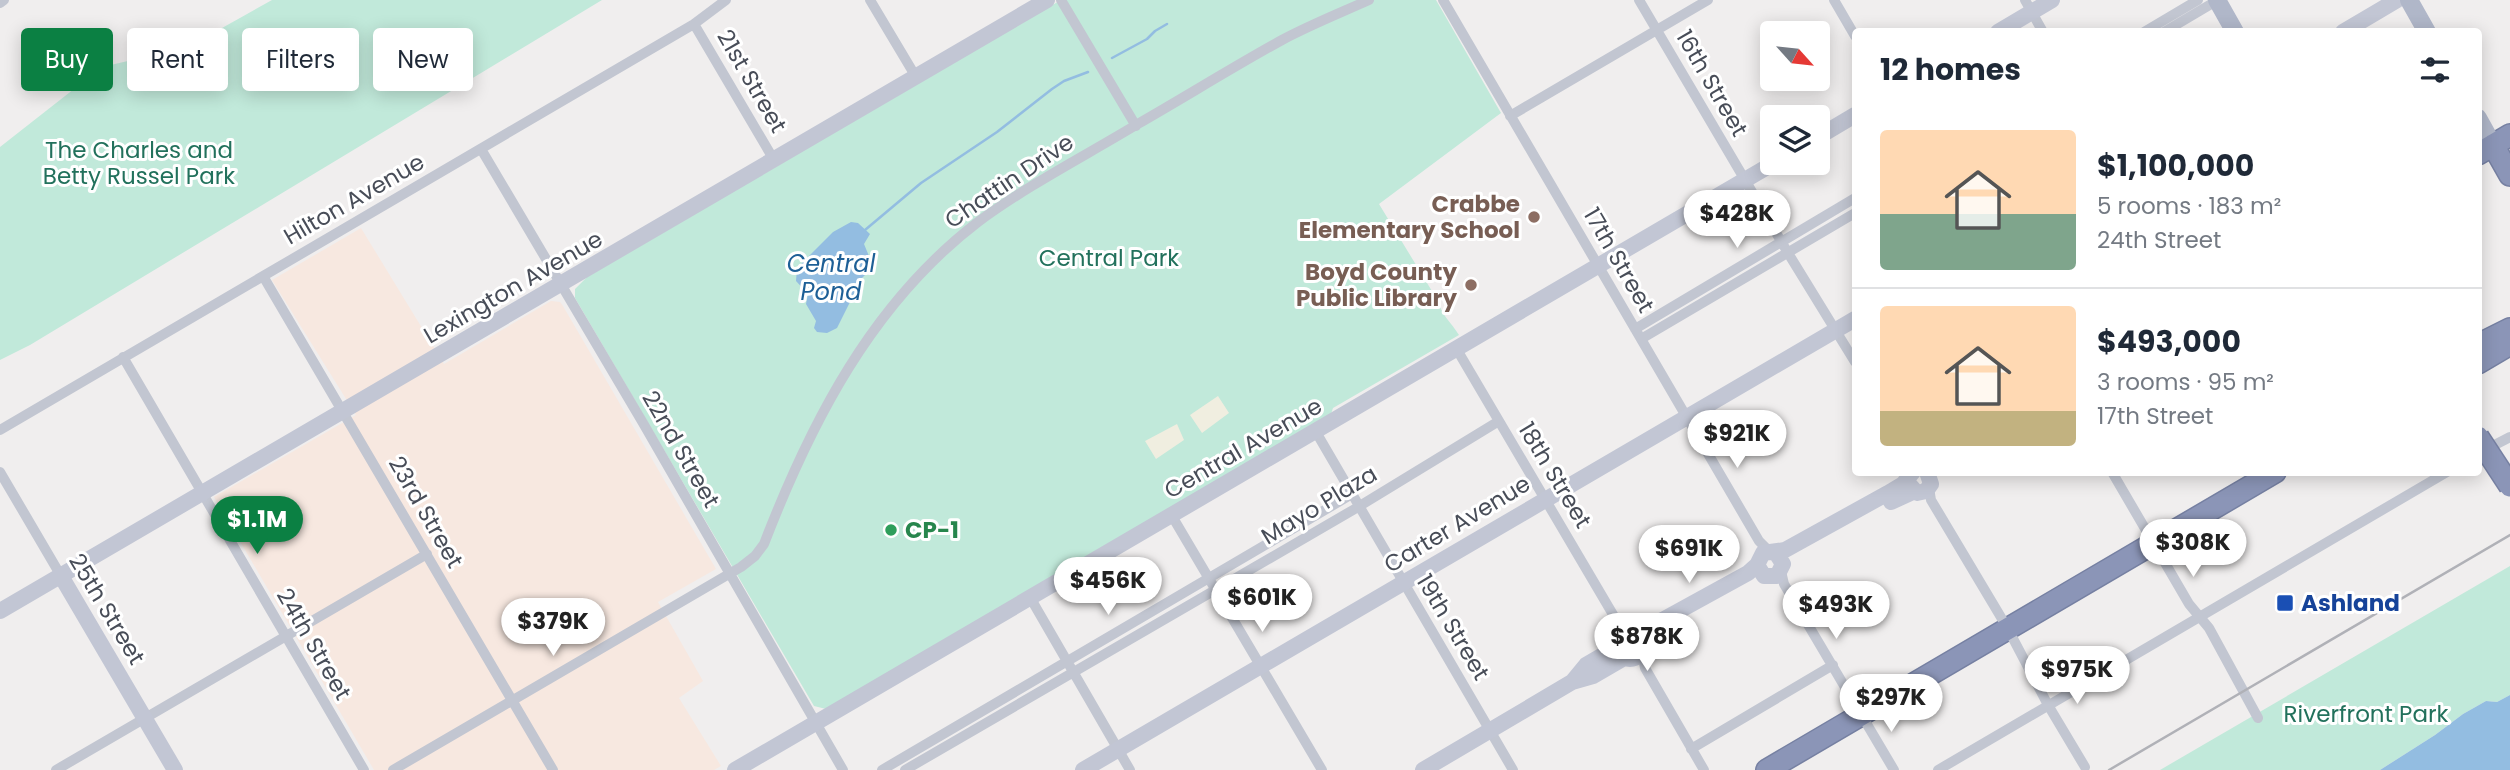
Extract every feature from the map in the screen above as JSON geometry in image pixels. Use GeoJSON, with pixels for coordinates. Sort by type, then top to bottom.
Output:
{"type":"FeatureCollection","features":[{"type":"Feature","properties":{"kind":"highway"},"geometry":{"type":"LineString","coordinates":[[2494,145],[2510,175]]}},
{"type":"Feature","properties":{"kind":"highway"},"geometry":{"type":"LineString","coordinates":[[2482,343],[2510,329]]}},
{"type":"Feature","properties":{"kind":"highway"},"geometry":{"type":"LineString","coordinates":[[2482,361],[2510,344]]}},
{"type":"Feature","properties":{"kind":"highway"},"geometry":{"type":"LineString","coordinates":[[2482,443],[2510,486]]}},
{"type":"Feature","properties":{"kind":"highway"},"geometry":{"type":"LineString","coordinates":[[1767,770],[2268,476]]}},
{"type":"Feature","properties":{"kind":"main road"},"geometry":{"type":"LineString","coordinates":[[2217,0],[2233,28]]}},
{"type":"Feature","properties":{"kind":"main road"},"geometry":{"type":"LineString","coordinates":[[2409,0],[2425,28]]}},
{"type":"Feature","properties":{"kind":"main road"},"geometry":{"type":"LineString","coordinates":[[2482,125],[2494,145]]}},
{"type":"Feature","properties":{"kind":"street","name":"Hilton Avenue"},"geometry":{"type":"LineString","coordinates":[[0,430],[694,24],[726,0]]}},
{"type":"Feature","properties":{"kind":"street"},"geometry":{"type":"LineString","coordinates":[[870,0],[916,76]]}},
{"type":"Feature","properties":{"kind":"street","name":"Lexington Avenue"},"geometry":{"type":"LineString","coordinates":[[0,611],[1047,0]]}},
{"type":"Feature","properties":{"kind":"street"},"geometry":{"type":"LineString","coordinates":[[1062,0],[1136,126]]}},
{"type":"Feature","properties":{"kind":"street","name":"Chattin Drive"},"geometry":{"type":"LineString","coordinates":[[393,770],[749,561],[759,551],[792,472],[843,377],[870,334],[908,286],[955,241],[998,208],[1283,40],[1369,0]]}},
{"type":"Feature","properties":{"kind":"street","name":"17th Street"},"geometry":{"type":"LineString","coordinates":[[1443,0],[1894,770]]}},
{"type":"Feature","properties":{"kind":"street","name":"16th Street"},"geometry":{"type":"LineString","coordinates":[[1639,0],[1852,357]]}},
{"type":"Feature","properties":{"kind":"street"},"geometry":{"type":"LineString","coordinates":[[1510,116],[1708,0]]}},
{"type":"Feature","properties":{"kind":"street"},"geometry":{"type":"LineString","coordinates":[[1834,0],[1852,31]]}},
{"type":"Feature","properties":{"kind":"street"},"geometry":{"type":"LineString","coordinates":[[2003,28],[2028,6],[2052,0]]}},
{"type":"Feature","properties":{"kind":"street"},"geometry":{"type":"LineString","coordinates":[[2151,28],[2198,0]]}},
{"type":"Feature","properties":{"kind":"street"},"geometry":{"type":"LineString","coordinates":[[2171,28],[2217,0]]}},
{"type":"Feature","properties":{"kind":"street"},"geometry":{"type":"LineString","coordinates":[[2350,28],[2397,0]]}},
{"type":"Feature","properties":{"kind":"street"},"geometry":{"type":"LineString","coordinates":[[2028,6],[2041,28]]}},
{"type":"Feature","properties":{"kind":"street","name":"21st Street"},"geometry":{"type":"LineString","coordinates":[[694,24],[774,160]]}},
{"type":"Feature","properties":{"kind":"street"},"geometry":{"type":"LineString","coordinates":[[1830,130],[1852,117]]}},
{"type":"Feature","properties":{"kind":"street","name":"22nd Street"},"geometry":{"type":"LineString","coordinates":[[481,149],[843,770]]}},
{"type":"Feature","properties":{"kind":"street","name":"Central Avenue"},"geometry":{"type":"LineString","coordinates":[[735,770],[1760,171]]}},
{"type":"Feature","properties":{"kind":"street"},"geometry":{"type":"LineString","coordinates":[[1635,328],[1852,200]]}},
{"type":"Feature","properties":{"kind":"street"},"geometry":{"type":"LineString","coordinates":[[1641,339],[1852,216]]}},
{"type":"Feature","properties":{"kind":"street","name":"23rd Street"},"geometry":{"type":"LineString","coordinates":[[263,276],[553,770]]}},
{"type":"Feature","properties":{"kind":"street","name":"Carter Avenue"},"geometry":{"type":"LineString","coordinates":[[1083,770],[1852,320]]}},
{"type":"Feature","properties":{"kind":"street","name":"18th Street"},"geometry":{"type":"LineString","coordinates":[[1456,348],[1704,770]]}},
{"type":"Feature","properties":{"kind":"street","name":"24th Street"},"geometry":{"type":"LineString","coordinates":[[123,358],[364,770]]}},
{"type":"Feature","properties":{"kind":"street","name":"Mayo Plaza"},"geometry":{"type":"LineString","coordinates":[[905,770],[1499,421]]}},
{"type":"Feature","properties":{"kind":"street","name":"19th Street"},"geometry":{"type":"LineString","coordinates":[[1316,432],[1513,770]]}},
{"type":"Feature","properties":{"kind":"street"},"geometry":{"type":"LineString","coordinates":[[2482,452],[2510,437]]}},
{"type":"Feature","properties":{"kind":"street","name":"25th Street"},"geometry":{"type":"LineString","coordinates":[[0,472],[175,770]]}},
{"type":"Feature","properties":{"kind":"street"},"geometry":{"type":"LineString","coordinates":[[2114,476],[2189,604],[2202,617],[2229,661],[2258,718]]}},
{"type":"Feature","properties":{"kind":"street"},"geometry":{"type":"LineString","coordinates":[[1938,770],[2440,476]]}},
{"type":"Feature","properties":{"kind":"street"},"geometry":{"type":"LineString","coordinates":[[1423,770],[1572,682],[1593,676],[1631,646],[1748,573],[1771,564],[1793,546],[1888,494],[1924,483],[2085,767]]}},
{"type":"Feature","properties":{"kind":"street","name":"Mayo Plaza"},"geometry":{"type":"LineString","coordinates":[[882,770],[1352,494]]}},
{"type":"Feature","properties":{"kind":"street"},"geometry":{"type":"LineString","coordinates":[[1172,516],[1322,770]]}},
{"type":"Feature","properties":{"kind":"street"},"geometry":{"type":"LineString","coordinates":[[56,770],[427,554]]}},
{"type":"Feature","properties":{"kind":"street"},"geometry":{"type":"LineString","coordinates":[[1031,598],[1129,770]]}},
{"type":"Feature","properties":{"kind":"street"},"geometry":{"type":"LineString","coordinates":[[1691,749],[1833,665]]}},
{"type":"Feature","properties":{"kind":"shaded area"},"geometry":{"type":"Polygon","coordinates":[[[361,228],[444,364],[551,301],[560,302],[563,306],[716,569],[658,602],[703,681],[679,698],[721,766],[714,770],[374,770],[214,497],[356,415],[272,280],[361,228]]]}},
{"type":"Feature","properties":{"kind":"green space","name":"The Charles and Betty Russel Park"},"geometry":{"type":"Polygon","coordinates":[[[272,0],[602,0],[473,78],[473,28],[373,28],[373,91],[451,91],[30,345],[0,360],[0,147],[71,91],[113,91],[113,64],[127,61],[127,91],[228,91],[228,28],[222,28],[272,0]]]}},
{"type":"Feature","properties":{"kind":"green space","name":"Central Park"},"geometry":{"type":"Polygon","coordinates":[[[1061,0],[1436,0],[1501,113],[1379,204],[1444,315],[1459,335],[1333,408],[1331,414],[826,709],[814,706],[575,298],[575,289],[587,277],[1061,0]]]}},
{"type":"Feature","properties":{"kind":"green space","name":"Riverfront Park"},"geometry":{"type":"Polygon","coordinates":[[[2510,566],[2510,695],[2497,702],[2486,701],[2463,714],[2380,770],[2160,770],[2510,566]]]}},
{"type":"Feature","properties":{"kind":"sand"},"geometry":{"type":"Polygon","coordinates":[[[1218,396],[1229,413],[1202,433],[1190,415],[1218,396]]]}},
{"type":"Feature","properties":{"kind":"sand"},"geometry":{"type":"Polygon","coordinates":[[[1177,424],[1184,440],[1156,459],[1145,441],[1177,424]]]}},
{"type":"Feature","properties":{"kind":"water","name":"Central Pond"},"geometry":{"type":"Polygon","coordinates":[[[851,222],[858,223],[870,234],[864,244],[871,261],[870,270],[862,278],[837,328],[827,333],[817,332],[814,328],[816,321],[806,304],[808,294],[796,281],[797,268],[833,232],[851,222]]]}},
{"type":"Feature","properties":{"kind":"water"},"geometry":{"type":"Polygon","coordinates":[[[2510,695],[2510,770],[2380,770],[2463,714],[2486,701],[2497,702],[2510,695]]]}},
{"type":"Feature","properties":{"kind":"waterway"},"geometry":{"type":"LineString","coordinates":[[1112,58],[1147,39],[1167,24]]}},
{"type":"Feature","properties":{"kind":"waterway"},"geometry":{"type":"LineString","coordinates":[[865,230],[921,183],[997,132],[1052,89],[1064,81],[1088,72]]}},
{"type":"Feature","properties":{"kind":"railway"},"geometry":{"type":"LineString","coordinates":[[2109,770],[2510,535]]}},
{"type":"Feature","properties":{"kind":"place","name":"Crabbe Elementary School"},"geometry":{"type":"Point","coordinates":[1534,217]}},
{"type":"Feature","properties":{"kind":"place","name":"Boyd County Public Library"},"geometry":{"type":"Point","coordinates":[1471,285]}},
{"type":"Feature","properties":{"kind":"place","name":"CP-1"},"geometry":{"type":"Point","coordinates":[891,530]}},
{"type":"Feature","properties":{"kind":"place","name":"Ashland"},"geometry":{"type":"Point","coordinates":[2285,603]}}]}
